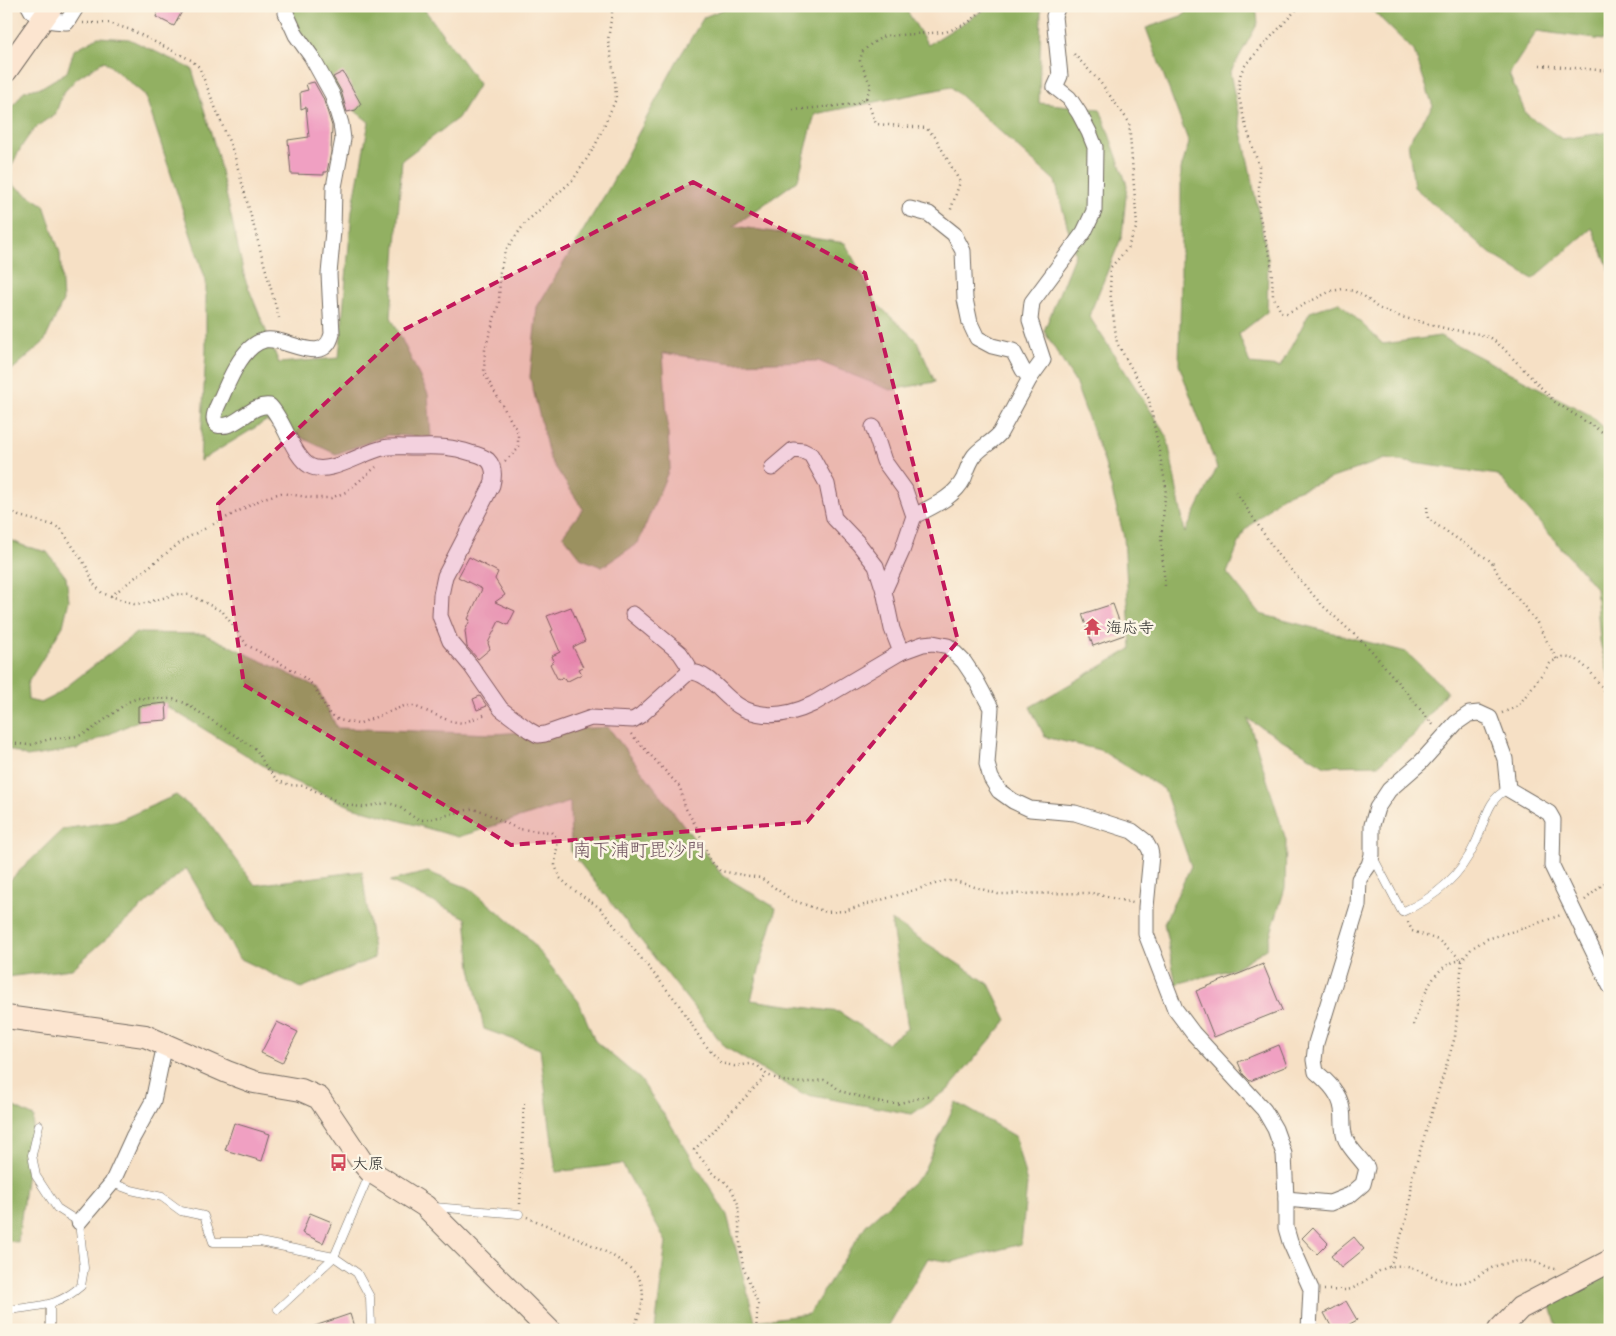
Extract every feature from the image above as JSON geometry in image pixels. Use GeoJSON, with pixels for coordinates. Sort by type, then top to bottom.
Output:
{"type":"FeatureCollection","features":[{"type":"Feature","properties":{"kind":"street"},"geometry":{"type":"LineString","coordinates":[[6,71],[47,14],[77,6]]}},
{"type":"Feature","properties":{"kind":"street"},"geometry":{"type":"LineString","coordinates":[[286,6],[286,13],[296,35],[311,56],[332,94],[342,124],[343,139],[334,186],[333,231],[329,274],[332,334],[327,344],[317,349],[302,349],[274,339],[259,342],[252,347],[238,364],[215,411],[214,418],[217,425],[226,426],[254,408],[265,405],[270,406],[303,461],[310,467],[321,469],[335,466],[383,448],[446,446],[482,456],[488,460],[493,467],[494,480],[445,576],[440,607],[442,625],[450,642],[472,666],[501,709],[529,730],[541,735],[586,719],[633,720],[689,672],[694,672],[708,680],[738,706],[757,713],[777,715],[799,711],[901,652],[923,644],[941,644],[954,651],[976,680],[990,708],[987,764],[994,785],[1005,796],[1030,809],[1075,813],[1126,828],[1142,838],[1148,845],[1151,855],[1146,907],[1146,934],[1176,1009],[1192,1033],[1264,1110],[1275,1130],[1284,1154],[1286,1228],[1290,1242],[1311,1289],[1309,1330]]}},
{"type":"Feature","properties":{"kind":"street"},"geometry":{"type":"LineString","coordinates":[[914,516],[949,497],[963,479],[975,455],[995,440],[1000,433],[1030,378],[1043,360],[1030,320],[1032,302],[1084,232],[1094,210],[1095,147],[1079,112],[1069,98],[1056,87],[1060,76],[1054,16],[1058,6]]}},
{"type":"Feature","properties":{"kind":"street"},"geometry":{"type":"LineString","coordinates":[[910,209],[929,214],[954,234],[964,252],[965,299],[970,323],[977,338],[992,346],[1013,351],[1030,378]]}},
{"type":"Feature","properties":{"kind":"street"},"geometry":{"type":"LineString","coordinates":[[873,427],[884,461],[905,490],[914,516],[902,551],[884,591]]}},
{"type":"Feature","properties":{"kind":"street"},"geometry":{"type":"LineString","coordinates":[[772,468],[793,450],[803,451],[811,455],[827,484],[834,518],[876,566],[884,591],[892,629],[901,652]]}},
{"type":"Feature","properties":{"kind":"street"},"geometry":{"type":"LineString","coordinates":[[633,614],[680,654],[688,665],[689,672]]}},
{"type":"Feature","properties":{"kind":"street"},"geometry":{"type":"LineString","coordinates":[[1286,1199],[1330,1203],[1350,1196],[1363,1184],[1367,1168],[1346,1140],[1342,1124],[1342,1109],[1330,1084],[1316,1072],[1314,1060],[1316,1043],[1358,906],[1359,879],[1369,866],[1372,855],[1372,825],[1377,808],[1389,790],[1420,762],[1456,723],[1469,714],[1479,713],[1490,718],[1504,759],[1508,789],[1549,813],[1553,820],[1552,866],[1572,911],[1610,986]]}},
{"type":"Feature","properties":{"kind":"street"},"geometry":{"type":"LineString","coordinates":[[6,1017],[145,1036],[254,1082],[301,1090],[319,1098],[370,1171],[425,1206],[549,1330]]}},
{"type":"Feature","properties":{"kind":"street"},"geometry":{"type":"LineString","coordinates":[[79,1222],[112,1183],[152,1101],[165,1044]]}},
{"type":"Feature","properties":{"kind":"street"},"geometry":{"type":"LineString","coordinates":[[1499,1330],[1520,1308],[1610,1261]]}},
{"type":"Feature","properties":{"kind":"lane"},"geometry":{"type":"LineString","coordinates":[[1372,855],[1402,912],[1422,903],[1442,889],[1460,869],[1475,845],[1494,798],[1508,789]]}},
{"type":"Feature","properties":{"kind":"lane"},"geometry":{"type":"LineString","coordinates":[[6,1311],[50,1305],[68,1298],[82,1286],[84,1268],[79,1222],[57,1208],[36,1176],[32,1155],[39,1125]]}},
{"type":"Feature","properties":{"kind":"lane"},"geometry":{"type":"LineString","coordinates":[[278,1309],[334,1256],[370,1171]]}},
{"type":"Feature","properties":{"kind":"lane"},"geometry":{"type":"LineString","coordinates":[[112,1183],[131,1190],[162,1197],[181,1211],[204,1216],[213,1242],[260,1242],[334,1256],[357,1273],[370,1297],[371,1330]]}},
{"type":"Feature","properties":{"kind":"lane"},"geometry":{"type":"LineString","coordinates":[[425,1206],[519,1214]]}},
{"type":"Feature","properties":{"kind":"lane"},"geometry":{"type":"LineString","coordinates":[[50,1305],[50,1330]]}},
{"type":"Feature","properties":{"kind":"path"},"geometry":{"type":"LineString","coordinates":[[493,467],[501,465],[518,449],[518,433],[484,373],[485,349],[500,303],[500,272],[505,252],[526,222],[573,180],[595,146],[616,99],[615,79],[608,40],[613,6]]}},
{"type":"Feature","properties":{"kind":"path"},"geometry":{"type":"LineString","coordinates":[[793,110],[856,104],[866,98],[871,86],[860,61],[862,52],[871,44],[884,36],[946,32],[968,23],[987,6]]}},
{"type":"Feature","properties":{"kind":"path"},"geometry":{"type":"LineString","coordinates":[[1295,6],[1297,9],[1246,64],[1241,72],[1239,82],[1239,97],[1245,123],[1259,166],[1259,214],[1271,260],[1273,296],[1281,312],[1287,313],[1331,291],[1343,288],[1354,291],[1378,308],[1398,316],[1491,338],[1555,402],[1610,437]]}},
{"type":"Feature","properties":{"kind":"path"},"geometry":{"type":"LineString","coordinates":[[47,14],[109,23],[131,30],[191,60],[199,67],[234,154],[278,318]]}},
{"type":"Feature","properties":{"kind":"path"},"geometry":{"type":"LineString","coordinates":[[1072,47],[1074,55],[1100,82],[1129,122],[1137,226],[1127,248],[1111,267],[1110,291],[1117,343],[1149,399],[1166,487],[1161,540],[1165,586]]}},
{"type":"Feature","properties":{"kind":"path"},"geometry":{"type":"LineString","coordinates":[[1540,65],[1610,71]]}},
{"type":"Feature","properties":{"kind":"path"},"geometry":{"type":"LineString","coordinates":[[866,98],[876,124],[926,128],[935,137],[960,182],[945,227]]}},
{"type":"Feature","properties":{"kind":"path"},"geometry":{"type":"LineString","coordinates":[[111,596],[185,539],[264,498],[281,494],[330,498],[346,492],[380,463]]}},
{"type":"Feature","properties":{"kind":"path"},"geometry":{"type":"LineString","coordinates":[[1236,492],[1284,562],[1322,605],[1371,650],[1443,737]]}},
{"type":"Feature","properties":{"kind":"path"},"geometry":{"type":"LineString","coordinates":[[6,507],[19,516],[61,529],[88,568],[93,583],[102,593],[134,604],[146,603],[176,594],[190,595],[223,612],[247,645],[298,673],[313,686],[329,713],[339,720],[358,724],[404,706],[414,706],[450,721],[463,723],[501,709]]}},
{"type":"Feature","properties":{"kind":"path"},"geometry":{"type":"LineString","coordinates":[[1427,507],[1428,518],[1492,562],[1498,576],[1536,621],[1557,660]]}},
{"type":"Feature","properties":{"kind":"path"},"geometry":{"type":"LineString","coordinates":[[1490,718],[1518,706],[1551,662],[1563,657],[1576,659],[1589,670],[1601,686],[1608,701],[1610,718]]}},
{"type":"Feature","properties":{"kind":"path"},"geometry":{"type":"LineString","coordinates":[[6,743],[30,745],[50,739],[79,736],[90,731],[128,702],[138,698],[173,699],[192,707],[256,748],[266,767],[278,781],[290,785],[304,786],[344,805],[362,807],[388,803],[398,806],[415,818],[423,820],[471,809],[482,811],[518,829],[551,832],[558,839],[555,865],[560,878],[600,908],[677,1002],[702,1041],[721,1063],[734,1066],[750,1064],[758,1066],[767,1075],[783,1081],[801,1083],[824,1080],[832,1083],[840,1090],[882,1103],[896,1104],[931,1096]]}},
{"type":"Feature","properties":{"kind":"path"},"geometry":{"type":"LineString","coordinates":[[619,719],[636,741],[680,787],[685,807],[700,835],[710,860],[720,871],[761,878],[792,900],[819,910],[826,912],[844,911],[945,881],[955,881],[991,893],[1004,895],[1047,892],[1092,892],[1146,907]]}},
{"type":"Feature","properties":{"kind":"path"},"geometry":{"type":"LineString","coordinates":[[1390,1267],[1407,1222],[1412,1198],[1412,1177],[1455,1037],[1462,960],[1472,948],[1487,939],[1572,911],[1610,878]]}},
{"type":"Feature","properties":{"kind":"path"},"geometry":{"type":"LineString","coordinates":[[1402,912],[1412,931],[1438,940],[1462,960]]}},
{"type":"Feature","properties":{"kind":"path"},"geometry":{"type":"LineString","coordinates":[[1413,1025],[1430,983],[1440,970],[1452,962],[1462,960]]}},
{"type":"Feature","properties":{"kind":"path"},"geometry":{"type":"LineString","coordinates":[[756,1330],[758,1302],[744,1267],[740,1244],[738,1204],[732,1190],[715,1175],[694,1150],[767,1075]]}},
{"type":"Feature","properties":{"kind":"path"},"geometry":{"type":"LineString","coordinates":[[524,1099],[519,1214],[615,1256],[633,1268],[641,1280],[643,1293],[642,1307],[632,1330]]}},
{"type":"Feature","properties":{"kind":"path"},"geometry":{"type":"LineString","coordinates":[[1311,1289],[1337,1291],[1351,1288],[1390,1267],[1405,1266],[1448,1282],[1469,1281],[1496,1266],[1532,1261],[1546,1267],[1582,1275]]}},
{"type":"Feature","properties":{"kind":"highlighted area"},"geometry":{"type":"Polygon","coordinates":[[[693,182],[865,273],[958,641],[807,822],[511,845],[244,685],[218,504],[403,330],[693,182]]]}},
{"type":"Feature","properties":{"kind":"green space"},"geometry":{"type":"Polygon","coordinates":[[[288,6],[422,6],[479,84],[458,118],[402,160],[391,317],[428,394],[431,437],[388,435],[336,454],[266,421],[200,461],[206,350],[206,281],[145,95],[104,61],[77,78],[63,93],[55,115],[33,131],[10,169],[13,185],[44,205],[60,253],[63,301],[44,342],[6,375],[6,116],[24,91],[42,87],[67,72],[74,50],[98,37],[129,39],[192,69],[217,153],[245,279],[279,363],[339,358],[352,211],[369,122],[326,88],[288,6]]]}},
{"type":"Feature","properties":{"kind":"green space"},"geometry":{"type":"Polygon","coordinates":[[[732,6],[904,6],[928,45],[990,6],[1026,6],[1041,10],[1039,103],[1100,109],[1127,185],[1122,236],[1089,316],[1167,436],[1185,533],[1217,468],[1179,365],[1181,169],[1189,143],[1146,28],[1184,15],[1192,6],[1256,6],[1258,23],[1230,73],[1268,259],[1267,312],[1239,334],[1250,364],[1280,367],[1310,312],[1339,302],[1383,344],[1440,336],[1590,415],[1610,433],[1610,681],[1600,642],[1596,588],[1498,475],[1385,459],[1282,496],[1244,531],[1227,573],[1260,614],[1406,652],[1447,691],[1414,735],[1378,765],[1325,766],[1248,719],[1286,840],[1285,888],[1266,949],[1233,969],[1176,984],[1164,923],[1191,866],[1164,789],[1100,750],[1045,737],[1030,707],[1131,649],[1124,537],[1105,464],[1075,382],[1044,331],[1075,254],[1055,181],[951,87],[815,114],[798,180],[734,226],[845,243],[878,305],[917,341],[935,382],[890,390],[818,361],[733,363],[663,353],[670,467],[638,543],[602,567],[582,559],[563,535],[583,509],[550,459],[530,377],[537,307],[609,188],[677,61],[704,17],[732,6]]]}},
{"type":"Feature","properties":{"kind":"green space"},"geometry":{"type":"Polygon","coordinates":[[[1368,6],[1610,6],[1610,41],[1537,31],[1509,74],[1526,114],[1562,139],[1610,132],[1610,271],[1592,228],[1533,279],[1491,254],[1414,187],[1408,142],[1433,106],[1414,51],[1368,6]]]}},
{"type":"Feature","properties":{"kind":"green space"},"geometry":{"type":"Polygon","coordinates":[[[6,538],[24,546],[47,552],[66,577],[69,600],[63,626],[27,684],[28,700],[41,703],[53,697],[136,633],[204,634],[317,687],[337,728],[492,734],[608,727],[722,875],[776,908],[751,1000],[839,1012],[887,1043],[908,1028],[891,920],[989,984],[1007,1020],[949,1089],[912,1114],[802,1094],[725,1047],[571,852],[570,802],[458,837],[352,807],[277,774],[168,707],[77,749],[27,757],[6,748],[6,649],[8,644],[6,538]]]}},
{"type":"Feature","properties":{"kind":"green space"},"geometry":{"type":"Polygon","coordinates":[[[176,795],[208,821],[255,885],[362,871],[374,958],[301,988],[239,958],[186,868],[72,969],[6,977],[6,884],[63,829],[118,821],[176,795]]]}},
{"type":"Feature","properties":{"kind":"green space"},"geometry":{"type":"Polygon","coordinates":[[[428,872],[471,889],[526,935],[579,1002],[595,1041],[640,1079],[727,1215],[755,1321],[809,1314],[866,1225],[922,1174],[956,1102],[1015,1136],[1027,1184],[1021,1244],[952,1262],[928,1258],[886,1330],[655,1330],[666,1242],[622,1164],[556,1172],[540,1049],[484,1029],[471,968],[466,918],[390,881],[428,872]]]}},
{"type":"Feature","properties":{"kind":"green space"},"geometry":{"type":"Polygon","coordinates":[[[6,1103],[34,1117],[18,1242],[6,1241],[6,1103]]]}},
{"type":"Feature","properties":{"kind":"green space"},"geometry":{"type":"Polygon","coordinates":[[[1610,1259],[1610,1330],[1567,1330],[1557,1326],[1547,1293],[1610,1259]]]}},
{"type":"Feature","properties":{"kind":"building"},"geometry":{"type":"Polygon","coordinates":[[[159,6],[185,6],[174,26],[156,17],[159,6]]]}},
{"type":"Feature","properties":{"kind":"building"},"geometry":{"type":"Polygon","coordinates":[[[343,72],[361,104],[356,110],[347,112],[341,91],[333,77],[343,72]]]}},
{"type":"Feature","properties":{"kind":"building"},"geometry":{"type":"Polygon","coordinates":[[[314,82],[323,98],[332,126],[331,152],[327,172],[324,172],[324,175],[291,174],[288,140],[309,137],[306,107],[301,109],[300,92],[308,90],[306,84],[314,82]]]}},
{"type":"Feature","properties":{"kind":"building"},"geometry":{"type":"Polygon","coordinates":[[[469,557],[498,572],[495,579],[505,595],[495,602],[515,611],[508,625],[499,621],[488,643],[490,649],[478,659],[467,647],[465,631],[470,620],[468,619],[482,589],[458,577],[469,557]]]}},
{"type":"Feature","properties":{"kind":"building"},"geometry":{"type":"Polygon","coordinates":[[[1113,604],[1124,635],[1093,646],[1082,614],[1113,604]]]}},
{"type":"Feature","properties":{"kind":"building"},"geometry":{"type":"Polygon","coordinates":[[[571,607],[585,641],[573,647],[583,667],[579,669],[582,674],[566,682],[563,677],[558,680],[550,664],[554,661],[552,656],[560,652],[547,616],[571,607]]]}},
{"type":"Feature","properties":{"kind":"building"},"geometry":{"type":"Polygon","coordinates":[[[480,696],[487,706],[477,710],[473,699],[480,696]]]}},
{"type":"Feature","properties":{"kind":"building"},"geometry":{"type":"Polygon","coordinates":[[[166,703],[167,720],[138,722],[138,706],[166,703]]]}},
{"type":"Feature","properties":{"kind":"building"},"geometry":{"type":"Polygon","coordinates":[[[1263,964],[1282,1010],[1214,1037],[1196,991],[1263,964]]]}},
{"type":"Feature","properties":{"kind":"building"},"geometry":{"type":"Polygon","coordinates":[[[277,1022],[298,1032],[282,1063],[261,1053],[277,1022]]]}},
{"type":"Feature","properties":{"kind":"building"},"geometry":{"type":"Polygon","coordinates":[[[1279,1045],[1287,1066],[1250,1081],[1243,1074],[1238,1062],[1279,1045]]]}},
{"type":"Feature","properties":{"kind":"building"},"geometry":{"type":"Polygon","coordinates":[[[234,1123],[270,1134],[262,1161],[225,1150],[234,1123]]]}},
{"type":"Feature","properties":{"kind":"building"},"geometry":{"type":"Polygon","coordinates":[[[310,1213],[332,1222],[323,1243],[302,1233],[310,1213]]]}},
{"type":"Feature","properties":{"kind":"building"},"geometry":{"type":"Polygon","coordinates":[[[1313,1227],[1328,1243],[1317,1254],[1302,1238],[1313,1227]]]}},
{"type":"Feature","properties":{"kind":"building"},"geometry":{"type":"Polygon","coordinates":[[[1354,1237],[1364,1249],[1341,1268],[1331,1256],[1354,1237]]]}},
{"type":"Feature","properties":{"kind":"building"},"geometry":{"type":"Polygon","coordinates":[[[1346,1301],[1357,1320],[1339,1330],[1333,1330],[1324,1313],[1346,1301]]]}},
{"type":"Feature","properties":{"kind":"building"},"geometry":{"type":"Polygon","coordinates":[[[350,1314],[355,1330],[309,1330],[309,1328],[350,1314]]]}},
{"type":"Feature","properties":{"kind":"place","name":"海応寺"},"geometry":{"type":"Point","coordinates":[1092,627]}},
{"type":"Feature","properties":{"kind":"place","name":"大原"},"geometry":{"type":"Point","coordinates":[338,1163]}},
{"type":"Feature","properties":{"kind":"district","name":"南下浦町毘沙門"},"geometry":{"type":"Point","coordinates":[639,849]}}]}
